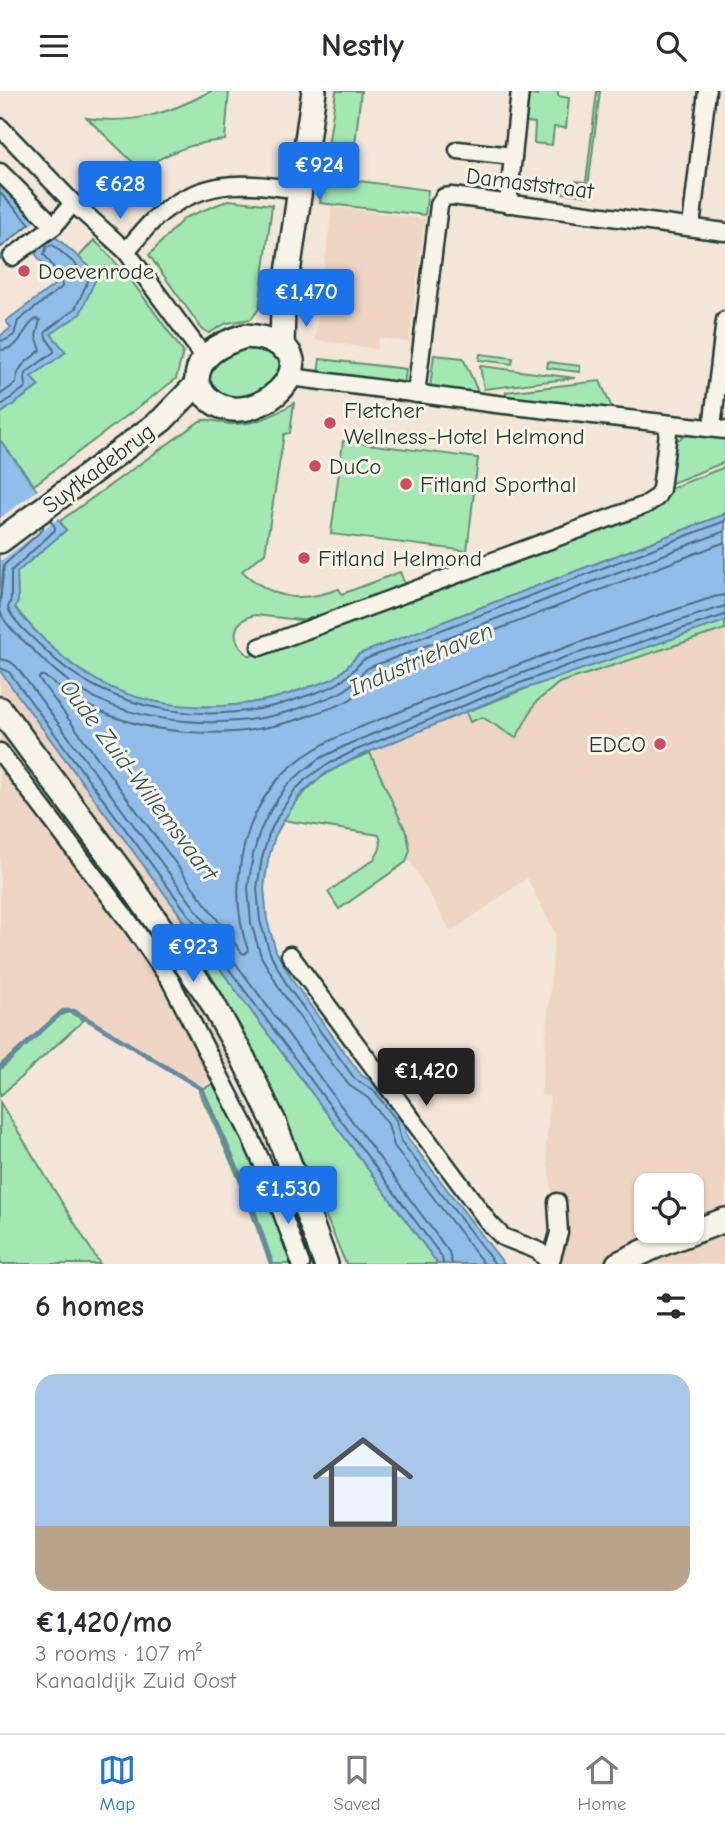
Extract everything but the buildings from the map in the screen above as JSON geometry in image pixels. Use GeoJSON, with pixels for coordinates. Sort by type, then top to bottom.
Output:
{"type":"FeatureCollection","features":[{"type":"Feature","properties":{"kind":"main road"},"geometry":{"type":"LineString","coordinates":[[273,342],[284,307],[314,91]]}},
{"type":"Feature","properties":{"kind":"main road"},"geometry":{"type":"LineString","coordinates":[[245,336],[273,342],[291,355],[294,365],[280,392],[251,407],[229,408],[203,392],[196,376],[205,358],[228,341],[245,336]]}},
{"type":"Feature","properties":{"kind":"main road","name":"Suytkadebrug"},"geometry":{"type":"LineString","coordinates":[[0,541],[203,392]]}},
{"type":"Feature","properties":{"kind":"main road"},"geometry":{"type":"LineString","coordinates":[[0,709],[126,878],[209,997],[274,1122],[326,1264]]}},
{"type":"Feature","properties":{"kind":"main road"},"geometry":{"type":"LineString","coordinates":[[0,729],[85,842],[126,878]]}},
{"type":"Feature","properties":{"kind":"main road"},"geometry":{"type":"LineString","coordinates":[[293,1175],[312,1197],[343,1264]]}},
{"type":"Feature","properties":{"kind":"main road"},"geometry":{"type":"LineString","coordinates":[[618,1264],[725,1220]]}},
{"type":"Feature","properties":{"kind":"street"},"geometry":{"type":"LineString","coordinates":[[508,204],[520,91]]}},
{"type":"Feature","properties":{"kind":"street"},"geometry":{"type":"LineString","coordinates":[[691,227],[707,91]]}},
{"type":"Feature","properties":{"kind":"street"},"geometry":{"type":"LineString","coordinates":[[0,127],[73,203],[126,251],[205,358]]}},
{"type":"Feature","properties":{"kind":"street"},"geometry":{"type":"LineString","coordinates":[[458,150],[513,156]]}},
{"type":"Feature","properties":{"kind":"street"},"geometry":{"type":"LineString","coordinates":[[0,172],[49,229]]}},
{"type":"Feature","properties":{"kind":"street"},"geometry":{"type":"LineString","coordinates":[[126,251],[167,208],[221,184],[299,190]]}},
{"type":"Feature","properties":{"kind":"street","name":"Damaststraat"},"geometry":{"type":"LineString","coordinates":[[416,394],[439,205],[444,197],[725,232]]}},
{"type":"Feature","properties":{"kind":"street"},"geometry":{"type":"LineString","coordinates":[[12,257],[49,229],[73,203]]}},
{"type":"Feature","properties":{"kind":"street"},"geometry":{"type":"LineString","coordinates":[[290,377],[719,429],[725,320]]}},
{"type":"Feature","properties":{"kind":"street"},"geometry":{"type":"LineString","coordinates":[[260,647],[645,505],[656,498],[661,488],[669,423]]}},
{"type":"Feature","properties":{"kind":"street"},"geometry":{"type":"LineString","coordinates":[[0,752],[170,980],[245,1125],[269,1178],[300,1264]]}},
{"type":"Feature","properties":{"kind":"street"},"geometry":{"type":"LineString","coordinates":[[290,955],[490,1224],[503,1237],[538,1251],[550,1264]]}},
{"type":"Feature","properties":{"kind":"street"},"geometry":{"type":"LineString","coordinates":[[550,1264],[559,1233],[557,1202]]}},
{"type":"Feature","properties":{"kind":"shaded area"},"geometry":{"type":"Polygon","coordinates":[[[332,207],[425,219],[409,342],[379,338],[377,349],[315,340],[332,207]]]}},
{"type":"Feature","properties":{"kind":"shaded area"},"geometry":{"type":"Polygon","coordinates":[[[725,589],[725,1264],[561,1264],[546,1147],[550,1096],[541,1095],[555,933],[527,878],[451,932],[342,742],[725,589]]]}},
{"type":"Feature","properties":{"kind":"shaded area"},"geometry":{"type":"Polygon","coordinates":[[[0,651],[301,1031],[202,1085],[72,1010],[0,1071],[0,651]]]}},
{"type":"Feature","properties":{"kind":"green space"},"geometry":{"type":"Polygon","coordinates":[[[211,91],[229,91],[225,140],[181,149],[142,171],[87,118],[120,120],[151,115],[211,91]]]}},
{"type":"Feature","properties":{"kind":"green space"},"geometry":{"type":"Polygon","coordinates":[[[336,91],[361,91],[351,180],[428,190],[425,215],[320,203],[336,91]]]}},
{"type":"Feature","properties":{"kind":"green space"},"geometry":{"type":"Polygon","coordinates":[[[538,91],[558,91],[558,96],[569,98],[566,128],[554,127],[552,145],[534,143],[535,123],[517,121],[520,94],[537,96],[538,91]]]}},
{"type":"Feature","properties":{"kind":"green space"},"geometry":{"type":"Polygon","coordinates":[[[597,91],[600,91],[587,196],[530,189],[531,185],[574,189],[576,181],[586,182],[597,91]]]}},
{"type":"Feature","properties":{"kind":"green space"},"geometry":{"type":"Polygon","coordinates":[[[229,200],[272,205],[259,309],[251,319],[227,323],[209,333],[202,329],[149,255],[184,218],[229,200]]]}},
{"type":"Feature","properties":{"kind":"green space"},"geometry":{"type":"Polygon","coordinates":[[[94,240],[130,280],[183,352],[176,379],[34,485],[0,440],[0,414],[38,387],[31,377],[51,334],[98,275],[78,258],[94,240]]]}},
{"type":"Feature","properties":{"kind":"green space"},"geometry":{"type":"Polygon","coordinates":[[[261,348],[277,355],[281,365],[272,381],[257,392],[239,398],[229,397],[218,393],[208,381],[210,372],[227,354],[261,348]]]}},
{"type":"Feature","properties":{"kind":"green space"},"geometry":{"type":"Polygon","coordinates":[[[480,354],[513,358],[512,364],[479,360],[480,354]]]}},
{"type":"Feature","properties":{"kind":"green space"},"geometry":{"type":"Polygon","coordinates":[[[434,355],[463,358],[479,394],[430,388],[434,355]]]}},
{"type":"Feature","properties":{"kind":"green space"},"geometry":{"type":"Polygon","coordinates":[[[320,359],[406,369],[404,385],[318,374],[320,359]]]}},
{"type":"Feature","properties":{"kind":"green space"},"geometry":{"type":"Polygon","coordinates":[[[548,362],[580,366],[580,372],[547,368],[548,362]]]}},
{"type":"Feature","properties":{"kind":"green space"},"geometry":{"type":"Polygon","coordinates":[[[481,366],[575,378],[484,389],[481,366]]]}},
{"type":"Feature","properties":{"kind":"green space"},"geometry":{"type":"Polygon","coordinates":[[[600,381],[613,410],[506,397],[506,392],[600,381]]]}},
{"type":"Feature","properties":{"kind":"green space"},"geometry":{"type":"Polygon","coordinates":[[[294,403],[290,433],[284,434],[265,553],[242,571],[265,588],[288,596],[312,596],[339,589],[342,594],[400,572],[406,587],[309,621],[255,615],[247,618],[237,626],[236,637],[248,655],[265,655],[646,510],[666,490],[725,467],[725,514],[359,654],[339,675],[329,680],[253,703],[225,706],[168,704],[114,689],[89,676],[59,654],[15,607],[18,601],[17,572],[66,530],[60,521],[200,421],[249,423],[294,403]]]}},
{"type":"Feature","properties":{"kind":"green space"},"geometry":{"type":"Polygon","coordinates":[[[691,433],[725,437],[725,462],[667,485],[675,441],[691,433]]]}},
{"type":"Feature","properties":{"kind":"green space","name":"Fitland Sporthal"},"geometry":{"type":"Polygon","coordinates":[[[343,441],[478,458],[467,551],[331,534],[343,441]]]}},
{"type":"Feature","properties":{"kind":"green space"},"geometry":{"type":"Polygon","coordinates":[[[725,621],[725,629],[559,683],[536,702],[516,738],[482,717],[470,722],[466,712],[569,672],[725,621]]]}},
{"type":"Feature","properties":{"kind":"green space"},"geometry":{"type":"Polygon","coordinates":[[[370,753],[407,834],[410,850],[406,862],[339,909],[328,892],[374,859],[380,847],[379,835],[283,820],[301,796],[320,778],[370,753]]]}},
{"type":"Feature","properties":{"kind":"green space"},"geometry":{"type":"Polygon","coordinates":[[[173,903],[438,1264],[346,1264],[262,1073],[173,903]]]}},
{"type":"Feature","properties":{"kind":"green space"},"geometry":{"type":"Polygon","coordinates":[[[69,1012],[84,1020],[0,1096],[0,1065],[56,1017],[69,1012]]]}},
{"type":"Feature","properties":{"kind":"green space"},"geometry":{"type":"Polygon","coordinates":[[[214,1083],[265,1189],[292,1264],[270,1264],[240,1182],[199,1091],[214,1083]]]}},
{"type":"Feature","properties":{"kind":"green space"},"geometry":{"type":"Polygon","coordinates":[[[0,1102],[6,1112],[100,1264],[0,1264],[0,1102]]]}},
{"type":"Feature","properties":{"kind":"water"},"geometry":{"type":"Polygon","coordinates":[[[0,183],[43,226],[98,274],[80,314],[51,334],[66,352],[31,377],[39,386],[0,414],[0,336],[11,328],[6,321],[57,283],[34,252],[40,247],[30,234],[6,251],[7,254],[0,259],[0,183]]]}},
{"type":"Feature","properties":{"kind":"water"},"geometry":{"type":"Polygon","coordinates":[[[0,440],[66,530],[17,572],[18,601],[15,608],[49,645],[89,676],[114,689],[168,704],[225,706],[253,703],[333,679],[359,654],[725,514],[725,621],[506,695],[357,757],[326,773],[300,795],[275,836],[264,888],[267,920],[276,951],[294,983],[361,1075],[378,1085],[403,1118],[407,1137],[504,1264],[438,1264],[0,671],[0,440]]]}},
{"type":"Feature","properties":{"kind":"pier"},"geometry":{"type":"Polygon","coordinates":[[[37,220],[42,224],[0,255],[0,248],[37,220]]]}},
{"type":"Feature","properties":{"kind":"pier"},"geometry":{"type":"Polygon","coordinates":[[[39,489],[60,517],[0,561],[0,518],[39,489]]]}},
{"type":"Feature","properties":{"kind":"waterway"},"geometry":{"type":"LineString","coordinates":[[0,1068],[63,1011],[74,1011],[202,1089],[247,1191],[272,1264]]}},
{"type":"Feature","properties":{"kind":"place","name":"Doevenrode"},"geometry":{"type":"Point","coordinates":[24,271]}},
{"type":"Feature","properties":{"kind":"place","name":"Fletcher Wellness-Hotel Helmond"},"geometry":{"type":"Point","coordinates":[330,423]}},
{"type":"Feature","properties":{"kind":"place","name":"DuCo"},"geometry":{"type":"Point","coordinates":[315,466]}},
{"type":"Feature","properties":{"kind":"place","name":"Fitland Sporthal"},"geometry":{"type":"Point","coordinates":[406,484]}},
{"type":"Feature","properties":{"kind":"place","name":"Fitland Helmond"},"geometry":{"type":"Point","coordinates":[304,558]}},
{"type":"Feature","properties":{"kind":"place","name":"EDCO"},"geometry":{"type":"Point","coordinates":[660,744]}},
{"type":"Feature","properties":{"kind":"water label","name":"Industriehaven"},"geometry":{"type":"Point","coordinates":[421,659]}},
{"type":"Feature","properties":{"kind":"water label","name":"Oude Zuid-Willemsvaart"},"geometry":{"type":"Point","coordinates":[139,780]}}]}
